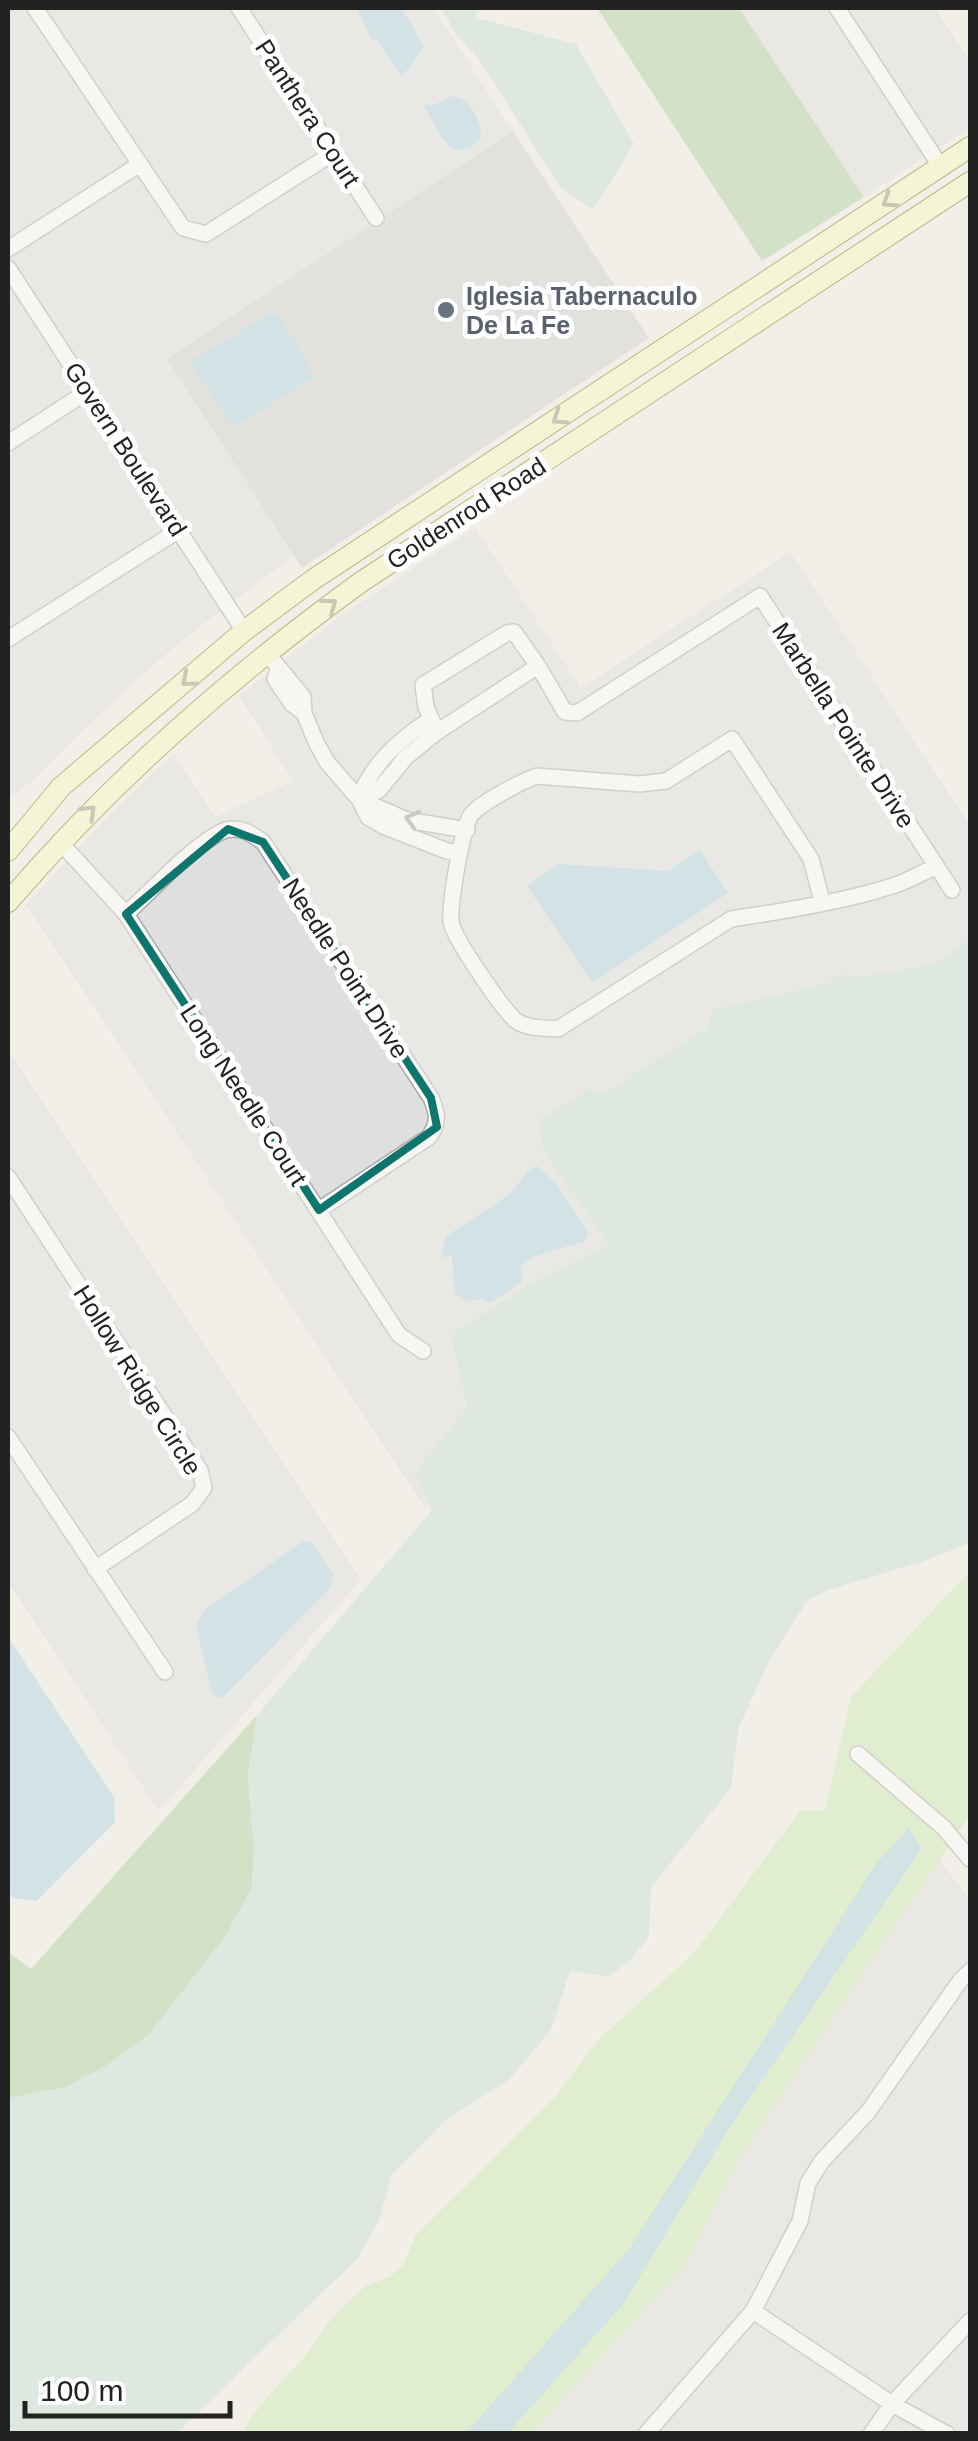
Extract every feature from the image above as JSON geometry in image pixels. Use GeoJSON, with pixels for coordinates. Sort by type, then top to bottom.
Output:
{"type":"FeatureCollection","features":[{"type":"Feature","properties":{"kind":"main road","name":"Goldenrod Road"},"geometry":{"type":"LineString","coordinates":[[8,851],[61,788],[244,631],[970,147]]}},
{"type":"Feature","properties":{"kind":"main road"},"geometry":{"type":"LineString","coordinates":[[758,321],[776,298],[929,198],[937,186],[941,166]]}},
{"type":"Feature","properties":{"kind":"main road","name":"Goldenrod Road"},"geometry":{"type":"LineString","coordinates":[[8,902],[125,775],[225,685],[272,661],[362,582],[970,182]]}},
{"type":"Feature","properties":{"kind":"main road"},"geometry":{"type":"LineString","coordinates":[[633,404],[631,396],[636,383],[750,308],[764,283]]}},
{"type":"Feature","properties":{"kind":"main road"},"geometry":{"type":"LineString","coordinates":[[437,532],[461,504],[594,418],[600,403],[597,393]]}},
{"type":"Feature","properties":{"kind":"main road"},"geometry":{"type":"LineString","coordinates":[[272,661],[274,626],[291,597]]}},
{"type":"Feature","properties":{"kind":"main road"},"geometry":{"type":"LineString","coordinates":[[225,685],[244,643],[244,631]]}},
{"type":"Feature","properties":{"kind":"street"},"geometry":{"type":"LineString","coordinates":[[35,8],[183,228],[206,234],[333,153]]}},
{"type":"Feature","properties":{"kind":"street","name":"Panthera Court"},"geometry":{"type":"LineString","coordinates":[[239,8],[376,218]]}},
{"type":"Feature","properties":{"kind":"street"},"geometry":{"type":"LineString","coordinates":[[836,8],[941,166]]}},
{"type":"Feature","properties":{"kind":"street"},"geometry":{"type":"LineString","coordinates":[[8,249],[140,164]]}},
{"type":"Feature","properties":{"kind":"street","name":"Govern Boulevard"},"geometry":{"type":"LineString","coordinates":[[8,268],[244,631]]}},
{"type":"Feature","properties":{"kind":"street"},"geometry":{"type":"LineString","coordinates":[[8,443],[88,391]]}},
{"type":"Feature","properties":{"kind":"street"},"geometry":{"type":"LineString","coordinates":[[8,639],[179,530]]}},
{"type":"Feature","properties":{"kind":"street","name":"Marbella Pointe Drive"},"geometry":{"type":"LineString","coordinates":[[434,726],[423,684],[507,633],[514,632],[565,712],[577,713],[760,596],[952,890]]}},
{"type":"Feature","properties":{"kind":"street"},"geometry":{"type":"LineString","coordinates":[[272,661],[286,672],[303,697],[304,712],[328,762],[359,799],[364,812],[382,826],[447,851],[460,852]]}},
{"type":"Feature","properties":{"kind":"street"},"geometry":{"type":"LineString","coordinates":[[359,799],[367,778],[434,726],[538,666]]}},
{"type":"Feature","properties":{"kind":"street"},"geometry":{"type":"LineString","coordinates":[[822,902],[811,859],[732,738],[666,781],[639,784],[537,776],[524,780],[471,815],[460,852],[450,920],[458,940],[516,1020],[531,1027],[558,1028],[731,919],[822,902],[893,886],[935,867]]}},
{"type":"Feature","properties":{"kind":"street"},"geometry":{"type":"LineString","coordinates":[[359,799],[407,820],[466,830]]}},
{"type":"Feature","properties":{"kind":"street","name":"Needle Point Drive"},"geometry":{"type":"LineString","coordinates":[[126,914],[204,844],[228,829],[247,830],[263,842],[432,1098],[438,1112],[436,1126],[428,1137],[319,1210]]}},
{"type":"Feature","properties":{"kind":"street","name":"Long Needle Court"},"geometry":{"type":"LineString","coordinates":[[60,842],[126,914],[399,1335],[424,1351]]}},
{"type":"Feature","properties":{"kind":"street","name":"Hollow Ridge Circle"},"geometry":{"type":"LineString","coordinates":[[8,1177],[200,1470],[204,1488],[192,1504],[94,1569]]}},
{"type":"Feature","properties":{"kind":"street"},"geometry":{"type":"LineString","coordinates":[[8,1438],[166,1672]]}},
{"type":"Feature","properties":{"kind":"street"},"geometry":{"type":"LineString","coordinates":[[858,1754],[944,1828],[970,1859]]}},
{"type":"Feature","properties":{"kind":"street"},"geometry":{"type":"LineString","coordinates":[[646,2434],[753,2311],[800,2221],[808,2183],[822,2161],[868,2112],[970,1972]]}},
{"type":"Feature","properties":{"kind":"street"},"geometry":{"type":"LineString","coordinates":[[753,2311],[892,2404],[947,2434]]}},
{"type":"Feature","properties":{"kind":"street"},"geometry":{"type":"LineString","coordinates":[[871,2434],[892,2404],[968,2325]]}},
{"type":"Feature","properties":{"kind":"highlighted area"},"geometry":{"type":"Polygon","coordinates":[[[228,829],[263,842],[431,1098],[437,1127],[319,1210],[126,914],[228,829]]]}},
{"type":"Feature","properties":{"kind":"shaded area"},"geometry":{"type":"Polygon","coordinates":[[[8,8],[433,8],[513,131],[167,359],[294,555],[185,638],[127,688],[31,782],[8,798],[8,8]]]}},
{"type":"Feature","properties":{"kind":"shaded area"},"geometry":{"type":"Polygon","coordinates":[[[739,8],[935,8],[970,61],[970,127],[864,197],[739,8]]]}},
{"type":"Feature","properties":{"kind":"shaded area"},"geometry":{"type":"Polygon","coordinates":[[[513,131],[649,338],[302,568],[167,359],[513,131]]]}},
{"type":"Feature","properties":{"kind":"shaded area"},"geometry":{"type":"Polygon","coordinates":[[[475,528],[581,688],[790,552],[970,825],[970,1153],[424,1506],[26,905],[174,753],[215,817],[293,781],[239,696],[340,616],[475,528]]]}},
{"type":"Feature","properties":{"kind":"shaded area"},"geometry":{"type":"Polygon","coordinates":[[[8,1050],[361,1579],[159,1811],[8,1582],[8,1050]]]}},
{"type":"Feature","properties":{"kind":"shaded area"},"geometry":{"type":"Polygon","coordinates":[[[939,1859],[970,1900],[970,2433],[532,2434],[684,2266],[744,2151],[939,1859]]]}},
{"type":"Feature","properties":{"kind":"green space"},"geometry":{"type":"Polygon","coordinates":[[[441,8],[477,8],[476,18],[576,44],[634,144],[593,210],[561,188],[480,61],[456,34],[441,8]]]}},
{"type":"Feature","properties":{"kind":"green space"},"geometry":{"type":"Polygon","coordinates":[[[597,8],[739,8],[864,197],[762,261],[597,8]]]}},
{"type":"Feature","properties":{"kind":"green space"},"geometry":{"type":"Polygon","coordinates":[[[965,941],[970,948],[970,1543],[825,1591],[807,1601],[770,1659],[739,1727],[731,1788],[651,1887],[649,1937],[630,1960],[608,1977],[570,1971],[551,2030],[509,2080],[447,2119],[391,2176],[379,2221],[358,2258],[177,2433],[8,2433],[8,2098],[64,2088],[106,2066],[149,2035],[225,1937],[252,1887],[254,1848],[248,1777],[257,1715],[432,1510],[414,1473],[467,1407],[451,1335],[533,1282],[609,1244],[543,1151],[540,1120],[589,1089],[607,1092],[708,1027],[712,1010],[826,984],[841,974],[855,978],[936,964],[965,941]]]}},
{"type":"Feature","properties":{"kind":"green space"},"geometry":{"type":"Polygon","coordinates":[[[970,1571],[970,1815],[744,2151],[684,2266],[532,2433],[241,2434],[332,2318],[364,2287],[391,2276],[403,2265],[416,2235],[556,2096],[598,2040],[695,1952],[801,1810],[825,1810],[851,1697],[970,1571]]]}},
{"type":"Feature","properties":{"kind":"green space"},"geometry":{"type":"Polygon","coordinates":[[[257,1715],[248,1777],[254,1848],[252,1888],[225,1937],[149,2035],[106,2066],[64,2088],[8,2098],[8,1952],[31,1969],[257,1715]]]}},
{"type":"Feature","properties":{"kind":"water"},"geometry":{"type":"Polygon","coordinates":[[[356,8],[401,8],[424,46],[402,77],[378,41],[372,39],[356,8]]]}},
{"type":"Feature","properties":{"kind":"water"},"geometry":{"type":"Polygon","coordinates":[[[452,96],[470,106],[481,131],[481,138],[470,148],[456,151],[442,138],[423,104],[432,106],[452,96]]]}},
{"type":"Feature","properties":{"kind":"water"},"geometry":{"type":"Polygon","coordinates":[[[270,314],[279,315],[315,377],[239,423],[230,422],[192,360],[270,314]]]}},
{"type":"Feature","properties":{"kind":"water"},"geometry":{"type":"Polygon","coordinates":[[[700,850],[728,893],[592,983],[527,886],[558,864],[668,871],[700,850]]]}},
{"type":"Feature","properties":{"kind":"water"},"geometry":{"type":"Polygon","coordinates":[[[537,1166],[555,1182],[588,1232],[585,1241],[535,1256],[520,1267],[523,1281],[490,1303],[482,1299],[464,1301],[455,1293],[452,1256],[442,1257],[445,1237],[509,1195],[537,1166]]]}},
{"type":"Feature","properties":{"kind":"water"},"geometry":{"type":"Polygon","coordinates":[[[304,1541],[313,1543],[333,1575],[331,1587],[222,1698],[212,1694],[196,1626],[205,1609],[304,1541]]]}},
{"type":"Feature","properties":{"kind":"water"},"geometry":{"type":"Polygon","coordinates":[[[8,1637],[114,1797],[115,1822],[37,1901],[13,1898],[8,1891],[8,1637]]]}},
{"type":"Feature","properties":{"kind":"water"},"geometry":{"type":"Polygon","coordinates":[[[909,1828],[922,1848],[728,2130],[624,2303],[508,2433],[466,2433],[629,2249],[876,1864],[909,1828]]]}},
{"type":"Feature","properties":{"kind":"place","name":"Iglesia Tabernaculo De La Fe"},"geometry":{"type":"Point","coordinates":[446,310]}}]}
